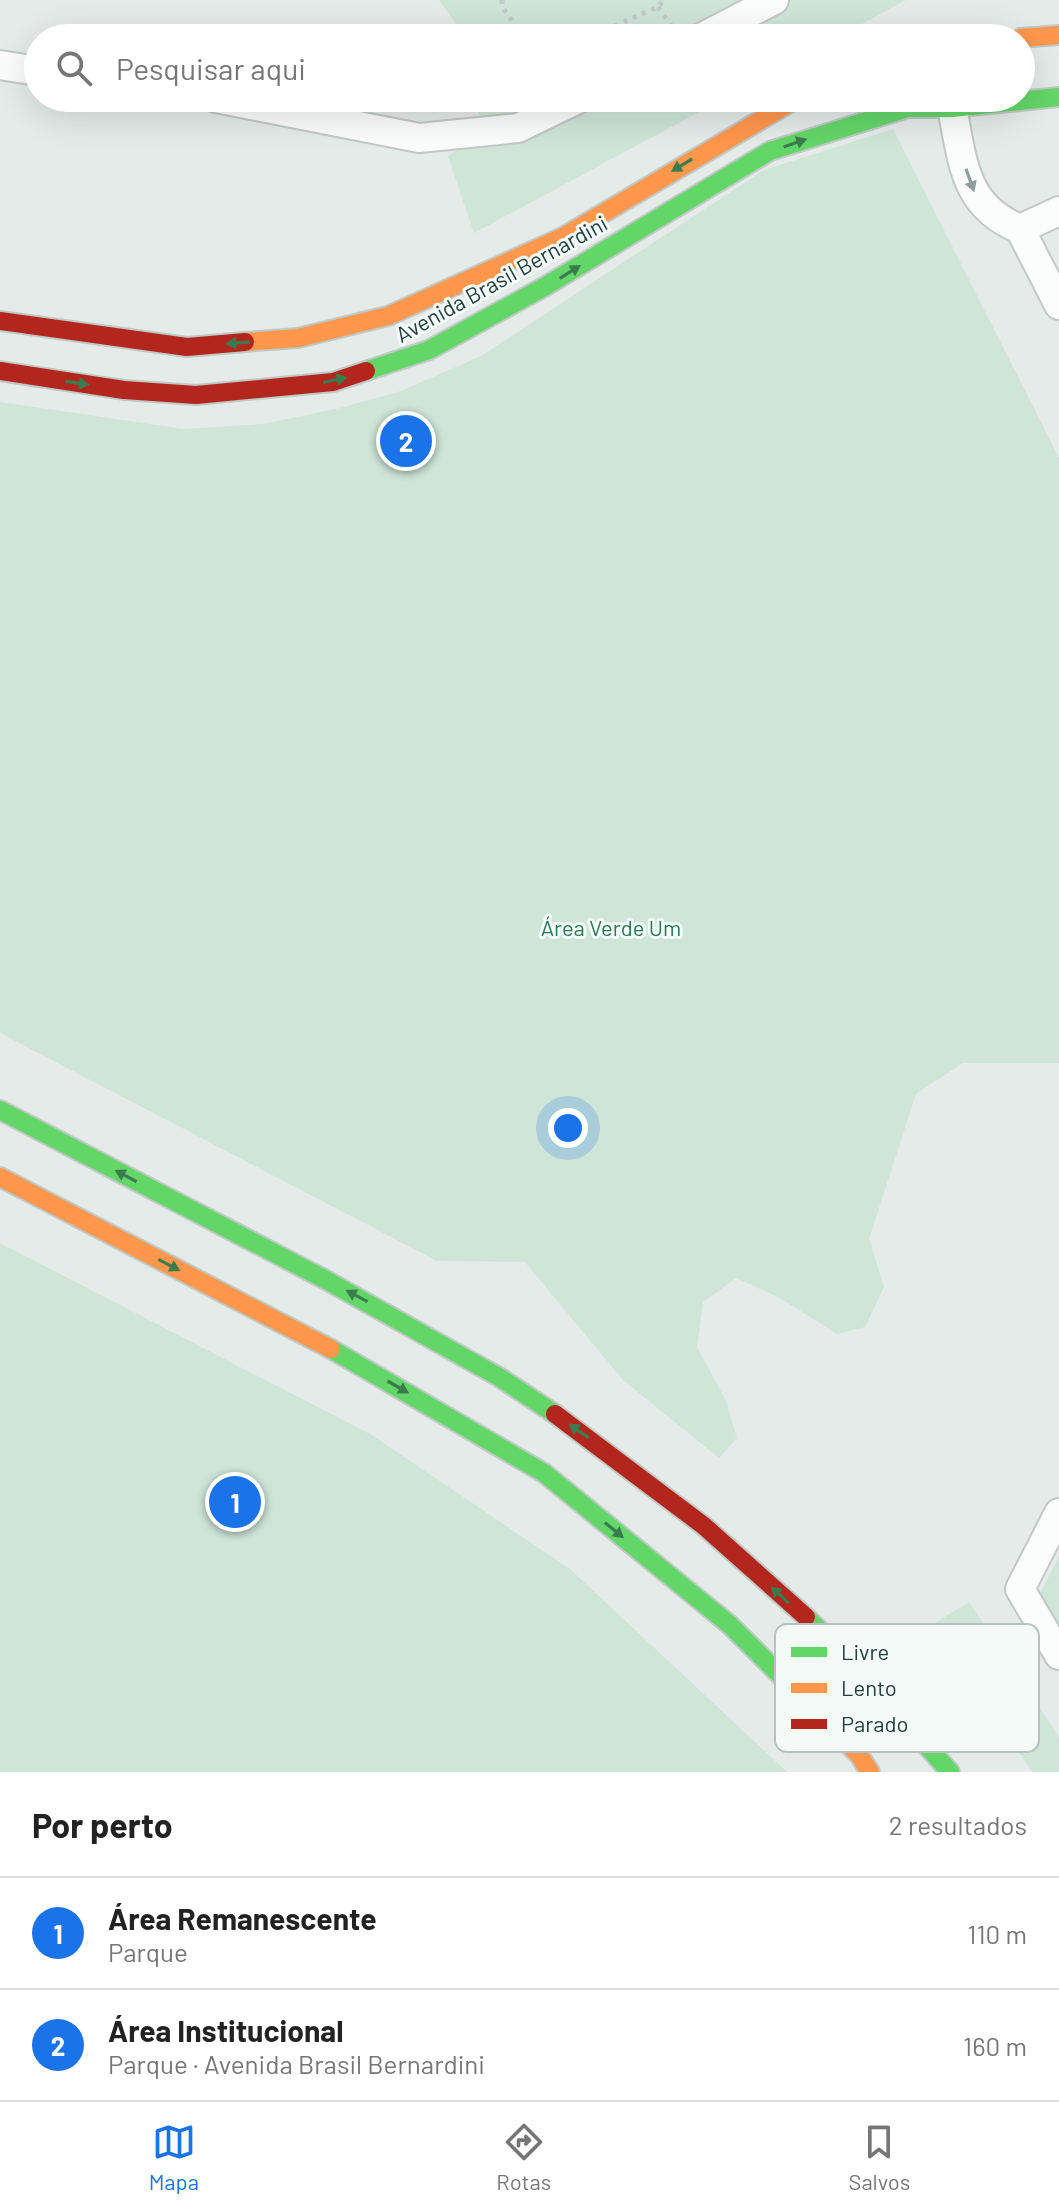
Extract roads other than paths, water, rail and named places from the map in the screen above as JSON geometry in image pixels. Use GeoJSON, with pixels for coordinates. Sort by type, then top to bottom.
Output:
{"type":"FeatureCollection","features":[{"type":"Feature","properties":{"kind":"main road"},"geometry":{"type":"LineString","coordinates":[[1035,37],[1059,35]]}},
{"type":"Feature","properties":{"kind":"main road","name":"Avenida Brasil Bernardini"},"geometry":{"type":"LineString","coordinates":[[1035,98],[1059,97]]}},
{"type":"Feature","properties":{"kind":"main road","name":"Avenida Brasil Bernardini"},"geometry":{"type":"LineString","coordinates":[[0,321],[187,347],[298,338],[388,316],[563,237],[774,112]]}},
{"type":"Feature","properties":{"kind":"main road","name":"Avenida Brasil Bernardini"},"geometry":{"type":"LineString","coordinates":[[0,371],[124,390],[196,395],[346,378],[429,350],[544,287],[770,151],[895,112]]}},
{"type":"Feature","properties":{"kind":"main road"},"geometry":{"type":"LineString","coordinates":[[0,1110],[366,1300],[535,1400],[663,1491],[812,1624]]}},
{"type":"Feature","properties":{"kind":"main road"},"geometry":{"type":"LineString","coordinates":[[0,1177],[350,1359],[544,1473],[730,1625],[775,1670]]}},
{"type":"Feature","properties":{"kind":"main road"},"geometry":{"type":"LineString","coordinates":[[856,1752],[870,1772]]}},
{"type":"Feature","properties":{"kind":"main road"},"geometry":{"type":"LineString","coordinates":[[934,1752],[950,1772]]}},
{"type":"Feature","properties":{"kind":"street"},"geometry":{"type":"LineString","coordinates":[[728,24],[774,0]]}},
{"type":"Feature","properties":{"kind":"street"},"geometry":{"type":"LineString","coordinates":[[0,65],[24,69]]}},
{"type":"Feature","properties":{"kind":"street"},"geometry":{"type":"LineString","coordinates":[[287,112],[419,138],[518,128],[551,112]]}},
{"type":"Feature","properties":{"kind":"street"},"geometry":{"type":"LineString","coordinates":[[954,112],[968,183],[983,206],[1005,223],[1020,229],[1049,258],[1059,305]]}},
{"type":"Feature","properties":{"kind":"street"},"geometry":{"type":"LineString","coordinates":[[1020,229],[1059,211]]}},
{"type":"Feature","properties":{"kind":"street"},"geometry":{"type":"LineString","coordinates":[[1059,1513],[1020,1589],[1059,1655]]}},
{"type":"Feature","properties":{"kind":"place","name":"Área Institucional"},"geometry":{"type":"Point","coordinates":[406,441]}},
{"type":"Feature","properties":{"kind":"place","name":"Área Remanescente"},"geometry":{"type":"Point","coordinates":[235,1502]}},
{"type":"Feature","properties":{"kind":"park label","name":"Área Verde Um"},"geometry":{"type":"Point","coordinates":[611,927]}}]}
